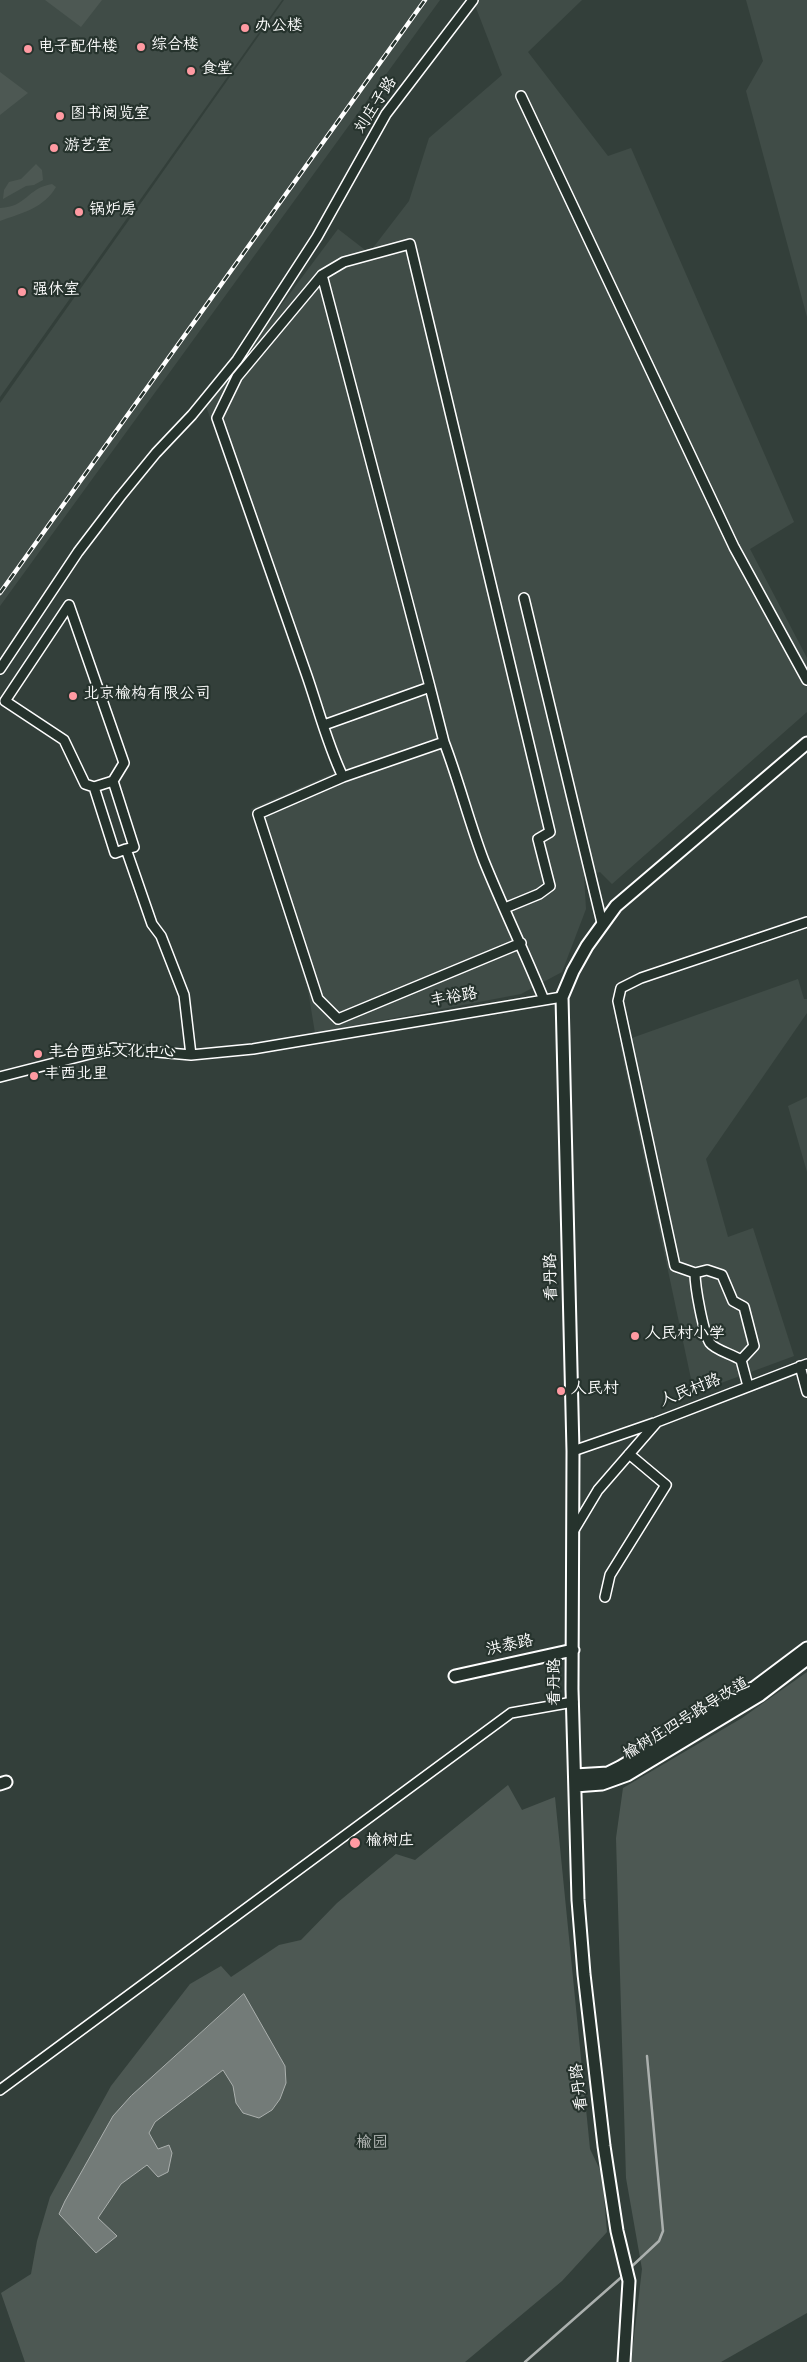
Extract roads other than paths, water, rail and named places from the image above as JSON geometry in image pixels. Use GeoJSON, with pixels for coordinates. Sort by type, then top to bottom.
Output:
{"type":"FeatureCollection","features":[{"type":"Feature","properties":{"kind":"street","name":"刘庄子路"},"geometry":{"type":"LineString","coordinates":[[0,669],[78,552],[120,497],[237,360],[318,237],[386,114],[473,0]]}},
{"type":"Feature","properties":{"kind":"street"},"geometry":{"type":"LineString","coordinates":[[521,96],[734,547],[807,680]]}},
{"type":"Feature","properties":{"kind":"street"},"geometry":{"type":"LineString","coordinates":[[343,777],[333,756],[324,724],[293,642],[217,418],[237,376],[322,275],[344,262],[410,244],[550,832],[538,839],[550,886],[539,894],[505,908]]}},
{"type":"Feature","properties":{"kind":"street"},"geometry":{"type":"LineString","coordinates":[[322,275],[444,742],[458,777],[484,860],[544,1000]]}},
{"type":"Feature","properties":{"kind":"street"},"geometry":{"type":"LineString","coordinates":[[524,598],[602,923]]}},
{"type":"Feature","properties":{"kind":"street"},"geometry":{"type":"LineString","coordinates":[[69,604],[124,763],[113,781],[94,787],[85,784],[64,740],[5,701],[69,604]]}},
{"type":"Feature","properties":{"kind":"street"},"geometry":{"type":"LineString","coordinates":[[324,724],[430,687]]}},
{"type":"Feature","properties":{"kind":"street"},"geometry":{"type":"LineString","coordinates":[[444,742],[343,777],[258,814],[318,999],[338,1019],[521,943]]}},
{"type":"Feature","properties":{"kind":"street"},"geometry":{"type":"LineString","coordinates":[[562,997],[573,971],[602,923],[633,891],[807,743]]}},
{"type":"Feature","properties":{"kind":"street"},"geometry":{"type":"LineString","coordinates":[[94,787],[115,853],[134,847],[113,781]]}},
{"type":"Feature","properties":{"kind":"street"},"geometry":{"type":"LineString","coordinates":[[126,849],[152,924],[161,936],[184,995],[191,1055]]}},
{"type":"Feature","properties":{"kind":"street"},"geometry":{"type":"LineString","coordinates":[[741,1360],[754,1346],[744,1307],[733,1301],[722,1276],[707,1270],[695,1273],[675,1266],[618,1001],[621,988],[641,978],[807,922]]}},
{"type":"Feature","properties":{"kind":"street","name":"丰裕路"},"geometry":{"type":"LineString","coordinates":[[0,1077],[113,1048],[191,1055],[298,1043],[562,997]]}},
{"type":"Feature","properties":{"kind":"street","name":"看丹路"},"geometry":{"type":"LineString","coordinates":[[562,997],[573,1451],[573,1702],[578,1900],[584,1974],[604,2146],[618,2231],[629,2281],[624,2362]]}},
{"type":"Feature","properties":{"kind":"street"},"geometry":{"type":"LineString","coordinates":[[695,1273],[695,1289],[710,1344],[721,1351],[729,1352],[741,1360],[748,1386]]}},
{"type":"Feature","properties":{"kind":"street"},"geometry":{"type":"LineString","coordinates":[[804,1365],[807,1392]]}},
{"type":"Feature","properties":{"kind":"street","name":"人民村路"},"geometry":{"type":"LineString","coordinates":[[574,1530],[598,1490],[656,1422],[804,1365]]}},
{"type":"Feature","properties":{"kind":"street"},"geometry":{"type":"LineString","coordinates":[[573,1451],[656,1422]]}},
{"type":"Feature","properties":{"kind":"street"},"geometry":{"type":"LineString","coordinates":[[605,1597],[610,1575],[666,1485],[628,1454]]}},
{"type":"Feature","properties":{"kind":"street","name":"榆树庄四号路导改道"},"geometry":{"type":"LineString","coordinates":[[575,1781],[620,1767],[755,1687],[807,1648]]}},
{"type":"Feature","properties":{"kind":"street","name":"洪泰路"},"geometry":{"type":"LineString","coordinates":[[455,1676],[573,1650]]}},
{"type":"Feature","properties":{"kind":"street","name":"榆树庄四号路导改道"},"geometry":{"type":"LineString","coordinates":[[575,1781],[602,1784],[627,1775],[760,1695],[807,1659]]}},
{"type":"Feature","properties":{"kind":"street"},"geometry":{"type":"LineString","coordinates":[[0,2090],[511,1713],[573,1702]]}},
{"type":"Feature","properties":{"kind":"waterway"},"geometry":{"type":"LineString","coordinates":[[630,2268],[659,2241],[663,2231],[647,2056]]}},
{"type":"Feature","properties":{"kind":"waterway"},"geometry":{"type":"LineString","coordinates":[[525,2362],[625,2274]]}},
{"type":"Feature","properties":{"kind":"railway"},"geometry":{"type":"LineString","coordinates":[[0,593],[425,0]]}},
{"type":"Feature","properties":{"kind":"place","name":"办公楼"},"geometry":{"type":"Point","coordinates":[245,28]}},
{"type":"Feature","properties":{"kind":"place","name":"综合楼"},"geometry":{"type":"Point","coordinates":[141,47]}},
{"type":"Feature","properties":{"kind":"place","name":"电子配件楼"},"geometry":{"type":"Point","coordinates":[28,49]}},
{"type":"Feature","properties":{"kind":"place","name":"食堂"},"geometry":{"type":"Point","coordinates":[191,71]}},
{"type":"Feature","properties":{"kind":"place","name":"图书阅览室"},"geometry":{"type":"Point","coordinates":[60,116]}},
{"type":"Feature","properties":{"kind":"place","name":"游艺室"},"geometry":{"type":"Point","coordinates":[54,148]}},
{"type":"Feature","properties":{"kind":"place","name":"锅炉房"},"geometry":{"type":"Point","coordinates":[79,212]}},
{"type":"Feature","properties":{"kind":"place","name":"强休室"},"geometry":{"type":"Point","coordinates":[22,292]}},
{"type":"Feature","properties":{"kind":"place","name":"北京榆构有限公司"},"geometry":{"type":"Point","coordinates":[73,696]}},
{"type":"Feature","properties":{"kind":"place","name":"丰台西站文化中心"},"geometry":{"type":"Point","coordinates":[38,1054]}},
{"type":"Feature","properties":{"kind":"place","name":"丰西北里"},"geometry":{"type":"Point","coordinates":[34,1076]}},
{"type":"Feature","properties":{"kind":"place","name":"人民村小学"},"geometry":{"type":"Point","coordinates":[635,1336]}},
{"type":"Feature","properties":{"kind":"place","name":"人民村"},"geometry":{"type":"Point","coordinates":[561,1391]}},
{"type":"Feature","properties":{"kind":"place","name":"榆树庄"},"geometry":{"type":"Point","coordinates":[355,1843]}},
{"type":"Feature","properties":{"kind":"park label","name":"榆园"},"geometry":{"type":"Point","coordinates":[372,2145]}}]}
